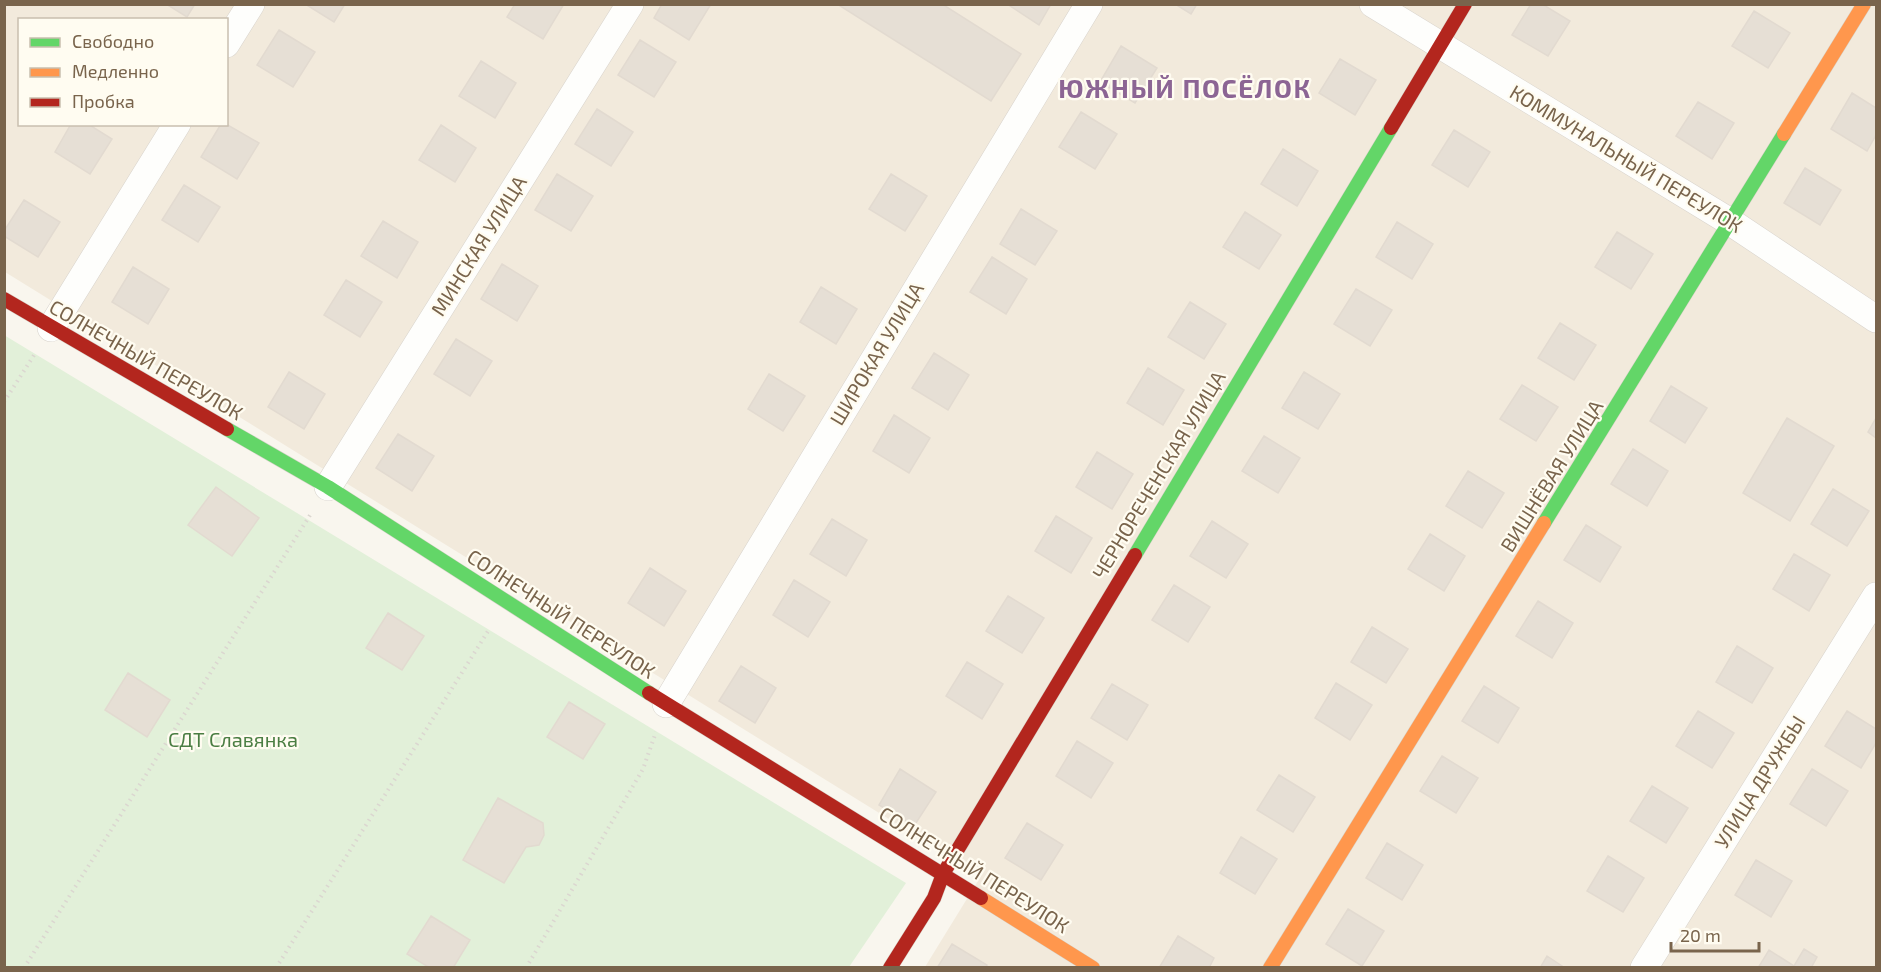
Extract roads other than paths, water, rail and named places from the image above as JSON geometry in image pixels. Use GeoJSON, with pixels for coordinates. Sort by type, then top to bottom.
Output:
{"type":"FeatureCollection","features":[{"type":"Feature","properties":{"kind":"street"},"geometry":{"type":"LineString","coordinates":[[228,41],[251,4]]}},
{"type":"Feature","properties":{"kind":"street","name":"МИНСКАЯ УЛИЦА"},"geometry":{"type":"LineString","coordinates":[[328,487],[630,4]]}},
{"type":"Feature","properties":{"kind":"street","name":"ШИРОКАЯ УЛИЦА"},"geometry":{"type":"LineString","coordinates":[[666,705],[1089,4]]}},
{"type":"Feature","properties":{"kind":"street","name":"КОММУНАЛЬНЫЙ ПЕРЕУЛОК"},"geometry":{"type":"LineString","coordinates":[[1373,4],[1732,223],[1876,319]]}},
{"type":"Feature","properties":{"kind":"street","name":"ЧЕРНОРЕЧЕНСКАЯ УЛИЦА"},"geometry":{"type":"LineString","coordinates":[[890,968],[934,898],[943,873],[1465,4]]}},
{"type":"Feature","properties":{"kind":"street","name":"ВИШНЁВАЯ УЛИЦА"},"geometry":{"type":"LineString","coordinates":[[1270,968],[1732,223],[1864,4]]}},
{"type":"Feature","properties":{"kind":"street"},"geometry":{"type":"LineString","coordinates":[[51,328],[176,126]]}},
{"type":"Feature","properties":{"kind":"street","name":"СОЛНЕЧНЫЙ ПЕРЕУЛОК"},"geometry":{"type":"LineString","coordinates":[[4,299],[328,487],[666,705],[943,873],[1093,968]]}},
{"type":"Feature","properties":{"kind":"street","name":"УЛИЦА ДРУЖБЫ"},"geometry":{"type":"LineString","coordinates":[[1644,968],[1876,596]]}},
{"type":"Feature","properties":{"kind":"district","name":"ЮЖНЫЙ ПОСЁЛОК"},"geometry":{"type":"Point","coordinates":[1185,89]}},
{"type":"Feature","properties":{"kind":"park label","name":"СДТ Славянка"},"geometry":{"type":"Point","coordinates":[233,740]}}]}
